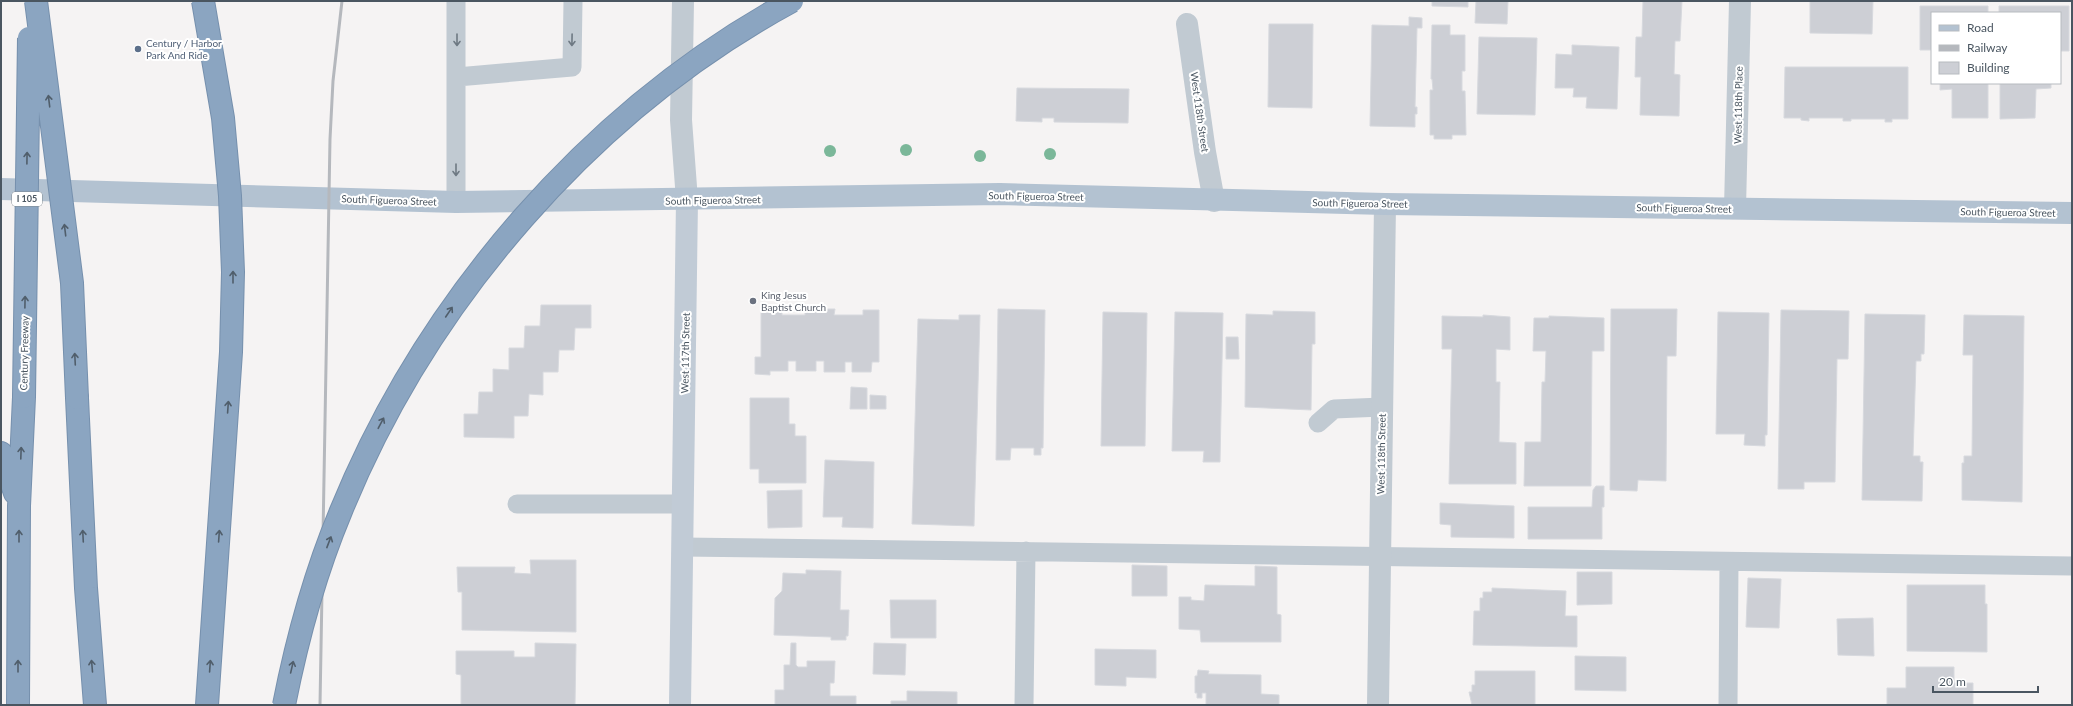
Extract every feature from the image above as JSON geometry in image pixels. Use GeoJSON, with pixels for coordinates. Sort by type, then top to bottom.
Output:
{"type":"FeatureCollection","features":[{"type":"Feature","properties":{"kind":"highway","name":"Century Freeway"},"geometry":{"type":"LineString","coordinates":[[18,705],[19,506],[24,397],[30,1]]}},
{"type":"Feature","properties":{"kind":"highway"},"geometry":{"type":"LineString","coordinates":[[36,1],[72,283],[86,588],[95,705]]}},
{"type":"Feature","properties":{"kind":"highway"},"geometry":{"type":"LineString","coordinates":[[203,1],[223,118],[230,196],[233,272],[231,352],[207,705]]}},
{"type":"Feature","properties":{"kind":"highway"},"geometry":{"type":"LineString","coordinates":[[284,705],[312,591],[341,511],[393,402],[454,304],[530,210],[617,125],[676,77],[729,38],[792,1]]}},
{"type":"Feature","properties":{"kind":"highway"},"geometry":{"type":"LineString","coordinates":[[1,454],[19,506]]}},
{"type":"Feature","properties":{"kind":"main road","name":"South Figueroa Street"},"geometry":{"type":"LineString","coordinates":[[1,190],[456,202],[687,200],[1000,194],[1214,201],[2072,213]]}},
{"type":"Feature","properties":{"kind":"street","name":"West 117th Street"},"geometry":{"type":"LineString","coordinates":[[680,705],[687,200],[681,120],[683,1]]}},
{"type":"Feature","properties":{"kind":"street","name":"West 118th Place"},"geometry":{"type":"LineString","coordinates":[[1735,208],[1740,1]]}},
{"type":"Feature","properties":{"kind":"street","name":"West 118th Street"},"geometry":{"type":"LineString","coordinates":[[1187,24],[1205,152],[1214,201]]}},
{"type":"Feature","properties":{"kind":"street","name":"West 118th Street"},"geometry":{"type":"LineString","coordinates":[[1378,705],[1385,204]]}},
{"type":"Feature","properties":{"kind":"lane"},"geometry":{"type":"LineString","coordinates":[[456,1],[456,202]]}},
{"type":"Feature","properties":{"kind":"lane"},"geometry":{"type":"LineString","coordinates":[[457,76],[572,67],[573,1]]}},
{"type":"Feature","properties":{"kind":"lane"},"geometry":{"type":"LineString","coordinates":[[1318,423],[1334,409],[1382,407]]}},
{"type":"Feature","properties":{"kind":"lane"},"geometry":{"type":"LineString","coordinates":[[517,504],[683,504]]}},
{"type":"Feature","properties":{"kind":"lane"},"geometry":{"type":"LineString","coordinates":[[682,547],[2072,566]]}},
{"type":"Feature","properties":{"kind":"lane"},"geometry":{"type":"LineString","coordinates":[[1024,705],[1026,551]]}},
{"type":"Feature","properties":{"kind":"lane"},"geometry":{"type":"LineString","coordinates":[[1728,705],[1729,562]]}},
{"type":"Feature","properties":{"kind":"building"},"geometry":{"type":"Polygon","coordinates":[[[1432,1],[1468,1],[1468,7],[1432,6],[1432,1]]]}},
{"type":"Feature","properties":{"kind":"building"},"geometry":{"type":"Polygon","coordinates":[[[1476,1],[1508,1],[1507,24],[1475,23],[1476,1]]]}},
{"type":"Feature","properties":{"kind":"building"},"geometry":{"type":"Polygon","coordinates":[[[1643,1],[1682,1],[1680,41],[1675,41],[1674,74],[1680,75],[1679,116],[1640,115],[1641,77],[1635,77],[1636,37],[1642,37],[1643,1]]]}},
{"type":"Feature","properties":{"kind":"building"},"geometry":{"type":"Polygon","coordinates":[[[1810,1],[1873,1],[1872,34],[1810,33],[1810,1]]]}},
{"type":"Feature","properties":{"kind":"building"},"geometry":{"type":"Polygon","coordinates":[[[1920,6],[1988,6],[1988,12],[1931,12],[1931,50],[1920,50],[1920,6]]]}},
{"type":"Feature","properties":{"kind":"building"},"geometry":{"type":"Polygon","coordinates":[[[1999,6],[2069,6],[2069,51],[2061,51],[2061,12],[1999,12],[1999,6]]]}},
{"type":"Feature","properties":{"kind":"building"},"geometry":{"type":"Polygon","coordinates":[[[1409,17],[1422,18],[1422,28],[1417,28],[1415,107],[1417,107],[1417,114],[1415,114],[1415,127],[1370,126],[1372,25],[1409,26],[1409,17]]]}},
{"type":"Feature","properties":{"kind":"building"},"geometry":{"type":"Polygon","coordinates":[[[1269,24],[1313,24],[1312,108],[1268,107],[1269,24]]]}},
{"type":"Feature","properties":{"kind":"building"},"geometry":{"type":"Polygon","coordinates":[[[1432,25],[1450,25],[1450,35],[1465,35],[1465,71],[1462,71],[1462,91],[1465,91],[1466,135],[1452,135],[1452,139],[1434,139],[1434,135],[1430,135],[1430,90],[1433,90],[1431,79],[1432,25]]]}},
{"type":"Feature","properties":{"kind":"building"},"geometry":{"type":"Polygon","coordinates":[[[1479,37],[1537,38],[1535,115],[1477,114],[1479,37]]]}},
{"type":"Feature","properties":{"kind":"building"},"geometry":{"type":"Polygon","coordinates":[[[1572,45],[1619,47],[1617,109],[1586,108],[1587,97],[1573,97],[1574,88],[1555,88],[1556,54],[1572,55],[1572,45]]]}},
{"type":"Feature","properties":{"kind":"building"},"geometry":{"type":"Polygon","coordinates":[[[1785,67],[1908,67],[1908,119],[1892,119],[1892,122],[1885,122],[1885,119],[1851,119],[1851,121],[1843,121],[1843,118],[1809,118],[1809,121],[1801,120],[1801,118],[1784,118],[1785,67]]]}},
{"type":"Feature","properties":{"kind":"building"},"geometry":{"type":"Polygon","coordinates":[[[1940,84],[1988,84],[1988,118],[1952,118],[1952,89],[1940,90],[1940,84]]]}},
{"type":"Feature","properties":{"kind":"building"},"geometry":{"type":"Polygon","coordinates":[[[2000,84],[2051,84],[2051,88],[2036,89],[2035,118],[2000,119],[2000,84]]]}},
{"type":"Feature","properties":{"kind":"building"},"geometry":{"type":"Polygon","coordinates":[[[1017,88],[1129,89],[1128,123],[1054,122],[1054,118],[1042,118],[1042,122],[1016,121],[1017,88]]]}},
{"type":"Feature","properties":{"kind":"building"},"geometry":{"type":"Polygon","coordinates":[[[541,305],[591,305],[591,328],[575,328],[574,350],[559,350],[558,372],[543,372],[543,395],[529,394],[528,416],[514,416],[514,438],[464,437],[464,414],[478,414],[479,392],[493,392],[493,369],[509,370],[509,348],[524,348],[525,326],[540,326],[541,305]]]}},
{"type":"Feature","properties":{"kind":"building"},"geometry":{"type":"Polygon","coordinates":[[[761,308],[782,309],[782,315],[805,315],[805,309],[835,309],[834,315],[863,315],[863,310],[879,310],[879,362],[872,362],[871,372],[852,372],[852,362],[845,362],[845,372],[824,372],[824,361],[816,361],[816,371],[796,371],[796,361],[788,361],[788,371],[770,371],[770,375],[755,374],[755,357],[761,357],[761,308]]]}},
{"type":"Feature","properties":{"kind":"building"},"geometry":{"type":"Polygon","coordinates":[[[998,309],[1045,310],[1043,448],[1041,448],[1041,455],[1034,455],[1034,448],[1011,448],[1010,460],[996,460],[998,309]]]}},
{"type":"Feature","properties":{"kind":"building"},"geometry":{"type":"Polygon","coordinates":[[[1611,309],[1677,309],[1676,356],[1667,356],[1666,481],[1638,480],[1637,491],[1610,490],[1611,309]]]}},
{"type":"Feature","properties":{"kind":"building"},"geometry":{"type":"Polygon","coordinates":[[[1781,310],[1849,311],[1848,359],[1837,359],[1835,482],[1804,482],[1804,489],[1778,489],[1781,310]]]}},
{"type":"Feature","properties":{"kind":"building"},"geometry":{"type":"Polygon","coordinates":[[[1273,311],[1315,312],[1315,344],[1312,344],[1311,410],[1245,407],[1246,314],[1273,315],[1273,311]]]}},
{"type":"Feature","properties":{"kind":"building"},"geometry":{"type":"Polygon","coordinates":[[[1103,312],[1147,313],[1145,446],[1101,446],[1103,312]]]}},
{"type":"Feature","properties":{"kind":"building"},"geometry":{"type":"Polygon","coordinates":[[[1175,312],[1223,313],[1220,462],[1203,462],[1204,451],[1172,451],[1175,312]]]}},
{"type":"Feature","properties":{"kind":"building"},"geometry":{"type":"Polygon","coordinates":[[[1718,312],[1769,313],[1767,435],[1765,435],[1765,446],[1744,445],[1745,434],[1716,434],[1718,312]]]}},
{"type":"Feature","properties":{"kind":"building"},"geometry":{"type":"Polygon","coordinates":[[[1865,314],[1925,315],[1924,354],[1921,354],[1921,361],[1916,361],[1913,456],[1920,456],[1920,462],[1923,462],[1922,501],[1862,500],[1865,314]]]}},
{"type":"Feature","properties":{"kind":"building"},"geometry":{"type":"Polygon","coordinates":[[[959,315],[980,315],[974,526],[912,524],[918,319],[959,320],[959,315]]]}},
{"type":"Feature","properties":{"kind":"building"},"geometry":{"type":"Polygon","coordinates":[[[1483,315],[1510,317],[1510,350],[1496,349],[1496,382],[1500,382],[1499,442],[1516,443],[1516,484],[1449,484],[1452,349],[1442,349],[1442,316],[1483,317],[1483,315]]]}},
{"type":"Feature","properties":{"kind":"building"},"geometry":{"type":"Polygon","coordinates":[[[1964,315],[2024,316],[2022,502],[1962,500],[1962,463],[1964,463],[1964,456],[1972,456],[1973,355],[1963,355],[1964,315]]]}},
{"type":"Feature","properties":{"kind":"building"},"geometry":{"type":"Polygon","coordinates":[[[1549,316],[1604,318],[1604,351],[1592,351],[1591,486],[1524,486],[1525,442],[1541,442],[1542,382],[1545,382],[1546,351],[1533,351],[1534,318],[1549,318],[1549,316]]]}},
{"type":"Feature","properties":{"kind":"building"},"geometry":{"type":"Polygon","coordinates":[[[1226,337],[1238,337],[1239,359],[1226,359],[1226,337]]]}},
{"type":"Feature","properties":{"kind":"building"},"geometry":{"type":"Polygon","coordinates":[[[851,387],[867,388],[867,409],[850,409],[851,387]]]}},
{"type":"Feature","properties":{"kind":"building"},"geometry":{"type":"Polygon","coordinates":[[[870,395],[886,396],[886,409],[870,409],[870,395]]]}},
{"type":"Feature","properties":{"kind":"building"},"geometry":{"type":"Polygon","coordinates":[[[750,398],[789,398],[789,424],[795,424],[795,436],[806,436],[806,483],[759,483],[759,469],[750,469],[750,398]]]}},
{"type":"Feature","properties":{"kind":"building"},"geometry":{"type":"Polygon","coordinates":[[[825,460],[874,462],[873,528],[842,527],[843,517],[823,517],[825,460]]]}},
{"type":"Feature","properties":{"kind":"building"},"geometry":{"type":"Polygon","coordinates":[[[1596,486],[1604,486],[1604,507],[1602,507],[1602,539],[1528,539],[1528,507],[1592,507],[1593,490],[1596,486]]]}},
{"type":"Feature","properties":{"kind":"building"},"geometry":{"type":"Polygon","coordinates":[[[802,490],[802,527],[768,528],[767,491],[802,490]]]}},
{"type":"Feature","properties":{"kind":"building"},"geometry":{"type":"Polygon","coordinates":[[[1440,503],[1514,506],[1514,538],[1451,537],[1451,525],[1440,524],[1440,503]]]}},
{"type":"Feature","properties":{"kind":"building"},"geometry":{"type":"Polygon","coordinates":[[[530,560],[576,560],[576,632],[462,630],[462,592],[458,592],[457,567],[515,567],[514,573],[531,574],[530,560]]]}},
{"type":"Feature","properties":{"kind":"building"},"geometry":{"type":"Polygon","coordinates":[[[1132,565],[1167,566],[1167,596],[1132,596],[1132,565]]]}},
{"type":"Feature","properties":{"kind":"building"},"geometry":{"type":"Polygon","coordinates":[[[1255,566],[1277,567],[1277,614],[1281,615],[1281,642],[1201,642],[1200,630],[1179,629],[1179,597],[1191,597],[1191,600],[1204,601],[1205,585],[1255,586],[1255,566]]]}},
{"type":"Feature","properties":{"kind":"building"},"geometry":{"type":"Polygon","coordinates":[[[806,570],[841,571],[840,610],[849,610],[848,636],[846,636],[846,640],[831,640],[831,637],[774,635],[775,598],[782,591],[783,573],[806,574],[806,570]]]}},
{"type":"Feature","properties":{"kind":"building"},"geometry":{"type":"Polygon","coordinates":[[[1577,572],[1612,572],[1612,604],[1577,605],[1577,572]]]}},
{"type":"Feature","properties":{"kind":"building"},"geometry":{"type":"Polygon","coordinates":[[[1748,578],[1781,579],[1779,628],[1746,627],[1748,578]]]}},
{"type":"Feature","properties":{"kind":"building"},"geometry":{"type":"Polygon","coordinates":[[[1907,585],[1985,585],[1985,604],[1987,604],[1987,652],[1907,651],[1907,585]]]}},
{"type":"Feature","properties":{"kind":"building"},"geometry":{"type":"Polygon","coordinates":[[[1492,588],[1566,591],[1565,616],[1577,616],[1577,647],[1473,645],[1474,611],[1480,611],[1480,598],[1483,598],[1483,592],[1492,592],[1492,588]]]}},
{"type":"Feature","properties":{"kind":"building"},"geometry":{"type":"Polygon","coordinates":[[[890,600],[936,600],[936,638],[891,638],[890,600]]]}},
{"type":"Feature","properties":{"kind":"building"},"geometry":{"type":"Polygon","coordinates":[[[1873,618],[1874,656],[1838,655],[1837,619],[1873,618]]]}},
{"type":"Feature","properties":{"kind":"building"},"geometry":{"type":"Polygon","coordinates":[[[535,643],[576,644],[575,705],[461,705],[461,675],[456,674],[456,651],[514,651],[514,657],[535,657],[535,643]]]}},
{"type":"Feature","properties":{"kind":"building"},"geometry":{"type":"Polygon","coordinates":[[[791,643],[796,643],[796,665],[798,667],[807,667],[807,661],[835,661],[834,683],[830,683],[830,696],[856,696],[856,705],[775,705],[775,690],[784,690],[784,665],[790,665],[791,643]]]}},
{"type":"Feature","properties":{"kind":"building"},"geometry":{"type":"Polygon","coordinates":[[[874,643],[906,644],[905,675],[873,674],[874,643]]]}},
{"type":"Feature","properties":{"kind":"building"},"geometry":{"type":"Polygon","coordinates":[[[1095,649],[1156,650],[1156,678],[1126,677],[1126,686],[1095,685],[1095,649]]]}},
{"type":"Feature","properties":{"kind":"building"},"geometry":{"type":"Polygon","coordinates":[[[1575,656],[1626,657],[1626,691],[1575,690],[1575,656]]]}},
{"type":"Feature","properties":{"kind":"building"},"geometry":{"type":"Polygon","coordinates":[[[1906,667],[1954,667],[1954,683],[1973,683],[1973,705],[1887,705],[1887,688],[1906,688],[1906,667]]]}},
{"type":"Feature","properties":{"kind":"building"},"geometry":{"type":"Polygon","coordinates":[[[1198,670],[1209,671],[1208,674],[1261,675],[1261,694],[1279,695],[1279,705],[1206,705],[1206,693],[1202,693],[1202,698],[1197,698],[1197,693],[1195,693],[1195,676],[1197,676],[1198,670]]]}},
{"type":"Feature","properties":{"kind":"building"},"geometry":{"type":"Polygon","coordinates":[[[1475,671],[1535,671],[1535,705],[1472,705],[1469,692],[1472,692],[1472,685],[1475,685],[1475,671]]]}},
{"type":"Feature","properties":{"kind":"building"},"geometry":{"type":"Polygon","coordinates":[[[907,691],[957,692],[957,705],[891,705],[891,701],[907,701],[907,691]]]}},
{"type":"Feature","properties":{"kind":"railway"},"geometry":{"type":"LineString","coordinates":[[320,705],[330,139],[333,81],[342,1]]}},
{"type":"Feature","properties":{"kind":"place","name":"Century / Harbor Park And Ride"},"geometry":{"type":"Point","coordinates":[138,49]}},
{"type":"Feature","properties":{"kind":"place","name":"King Jesus Baptist Church"},"geometry":{"type":"Point","coordinates":[753,301]}}]}
